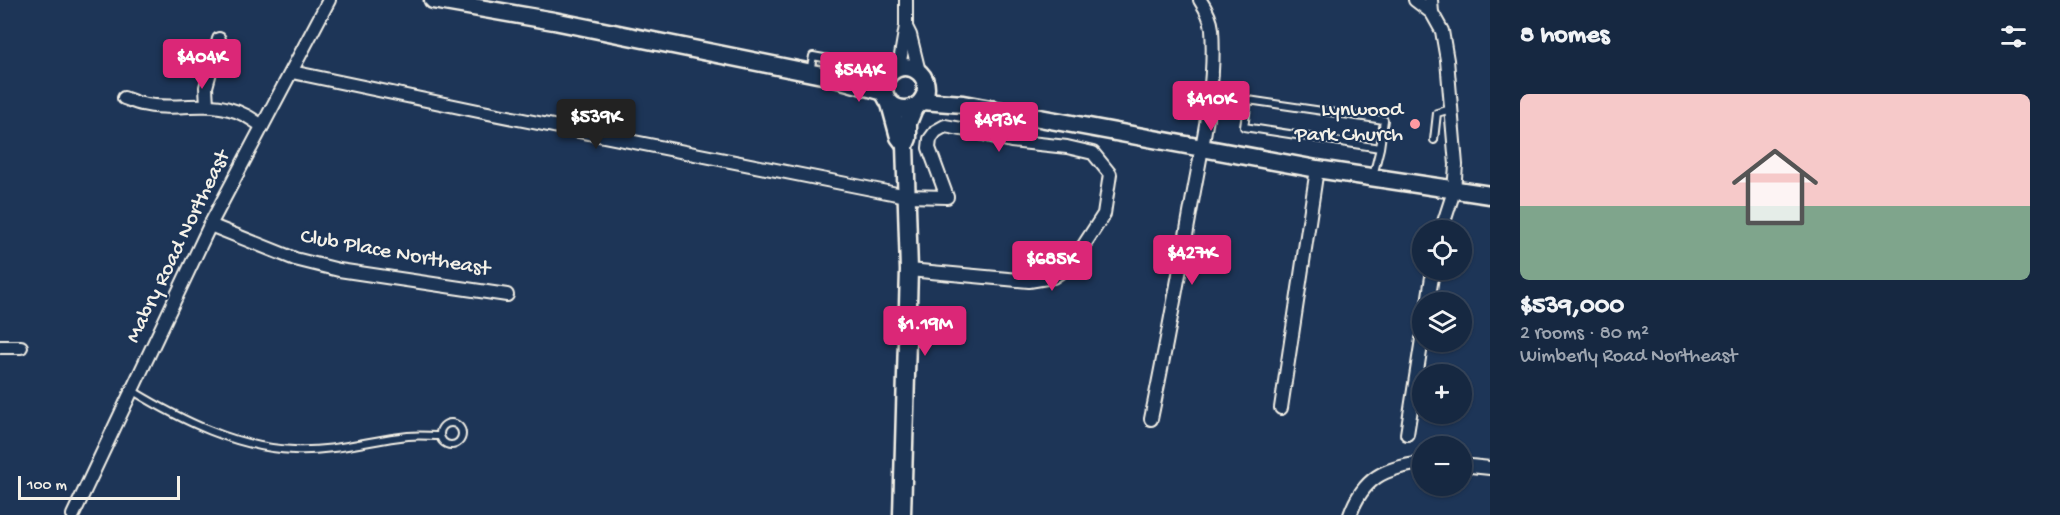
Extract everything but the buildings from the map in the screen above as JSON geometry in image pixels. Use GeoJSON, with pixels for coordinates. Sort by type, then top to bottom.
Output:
{"type":"FeatureCollection","features":[{"type":"Feature","properties":{"kind":"street","name":"Mabry Road Northeast"},"geometry":{"type":"LineString","coordinates":[[73,515],[210,225],[329,0]]}},
{"type":"Feature","properties":{"kind":"street"},"geometry":{"type":"LineString","coordinates":[[433,0],[554,21],[849,81],[887,98],[900,109],[918,104],[963,104],[1317,169],[1490,195]]}},
{"type":"Feature","properties":{"kind":"street"},"geometry":{"type":"LineString","coordinates":[[905,145],[899,137],[884,82],[895,70],[906,26],[906,0]]}},
{"type":"Feature","properties":{"kind":"street"},"geometry":{"type":"LineString","coordinates":[[1151,419],[1162,374],[1211,85],[1212,28],[1207,10],[1200,0]]}},
{"type":"Feature","properties":{"kind":"street"},"geometry":{"type":"LineString","coordinates":[[1415,0],[1432,13],[1442,31],[1447,60],[1456,165],[1454,191],[1445,220]]}},
{"type":"Feature","properties":{"kind":"street"},"geometry":{"type":"LineString","coordinates":[[1431,0],[1432,13]]}},
{"type":"Feature","properties":{"kind":"street"},"geometry":{"type":"LineString","coordinates":[[902,515],[909,270],[905,145],[908,138],[908,123],[926,92],[906,26]]}},
{"type":"Feature","properties":{"kind":"street"},"geometry":{"type":"LineString","coordinates":[[207,105],[206,87],[219,39]]}},
{"type":"Feature","properties":{"kind":"street"},"geometry":{"type":"LineString","coordinates":[[849,81],[906,66],[923,78],[935,91],[963,104]]}},
{"type":"Feature","properties":{"kind":"street"},"geometry":{"type":"LineString","coordinates":[[291,72],[742,165],[907,196],[947,197],[929,148],[930,139],[936,131],[945,126],[1011,141],[1066,147],[1093,153],[1110,174],[1104,214],[1071,265],[1053,277],[1029,281],[909,270]]}},
{"type":"Feature","properties":{"kind":"street"},"geometry":{"type":"LineString","coordinates":[[124,98],[158,106],[207,105],[237,111],[262,126]]}},
{"type":"Feature","properties":{"kind":"street"},"geometry":{"type":"LineString","coordinates":[[1281,408],[1317,169]]}},
{"type":"Feature","properties":{"kind":"street","name":"Club Place Northeast"},"geometry":{"type":"LineString","coordinates":[[210,225],[295,259],[339,270],[507,295]]}},
{"type":"Feature","properties":{"kind":"street"},"geometry":{"type":"LineString","coordinates":[[0,347],[21,347]]}},
{"type":"Feature","properties":{"kind":"street"},"geometry":{"type":"LineString","coordinates":[[1407,434],[1420,352]]}},
{"type":"Feature","properties":{"kind":"street"},"geometry":{"type":"LineString","coordinates":[[1350,515],[1357,497],[1372,480],[1388,470],[1412,465]]}},
{"type":"Feature","properties":{"kind":"street"},"geometry":{"type":"LineString","coordinates":[[1472,466],[1490,468]]}},
{"type":"Feature","properties":{"kind":"lane"},"geometry":{"type":"LineString","coordinates":[[1372,176],[1380,148],[1384,120],[1248,100],[1244,127],[1380,148]]}},
{"type":"Feature","properties":{"kind":"lane"},"geometry":{"type":"LineString","coordinates":[[1434,140],[1437,113],[1451,109]]}},
{"type":"Feature","properties":{"kind":"lane"},"geometry":{"type":"LineString","coordinates":[[133,391],[171,413],[252,445],[295,450],[356,445],[408,436],[440,436]]}},
{"type":"Feature","properties":{"kind":"place","name":"Lynwood Park Church"},"geometry":{"type":"Point","coordinates":[1415,124]}}]}
